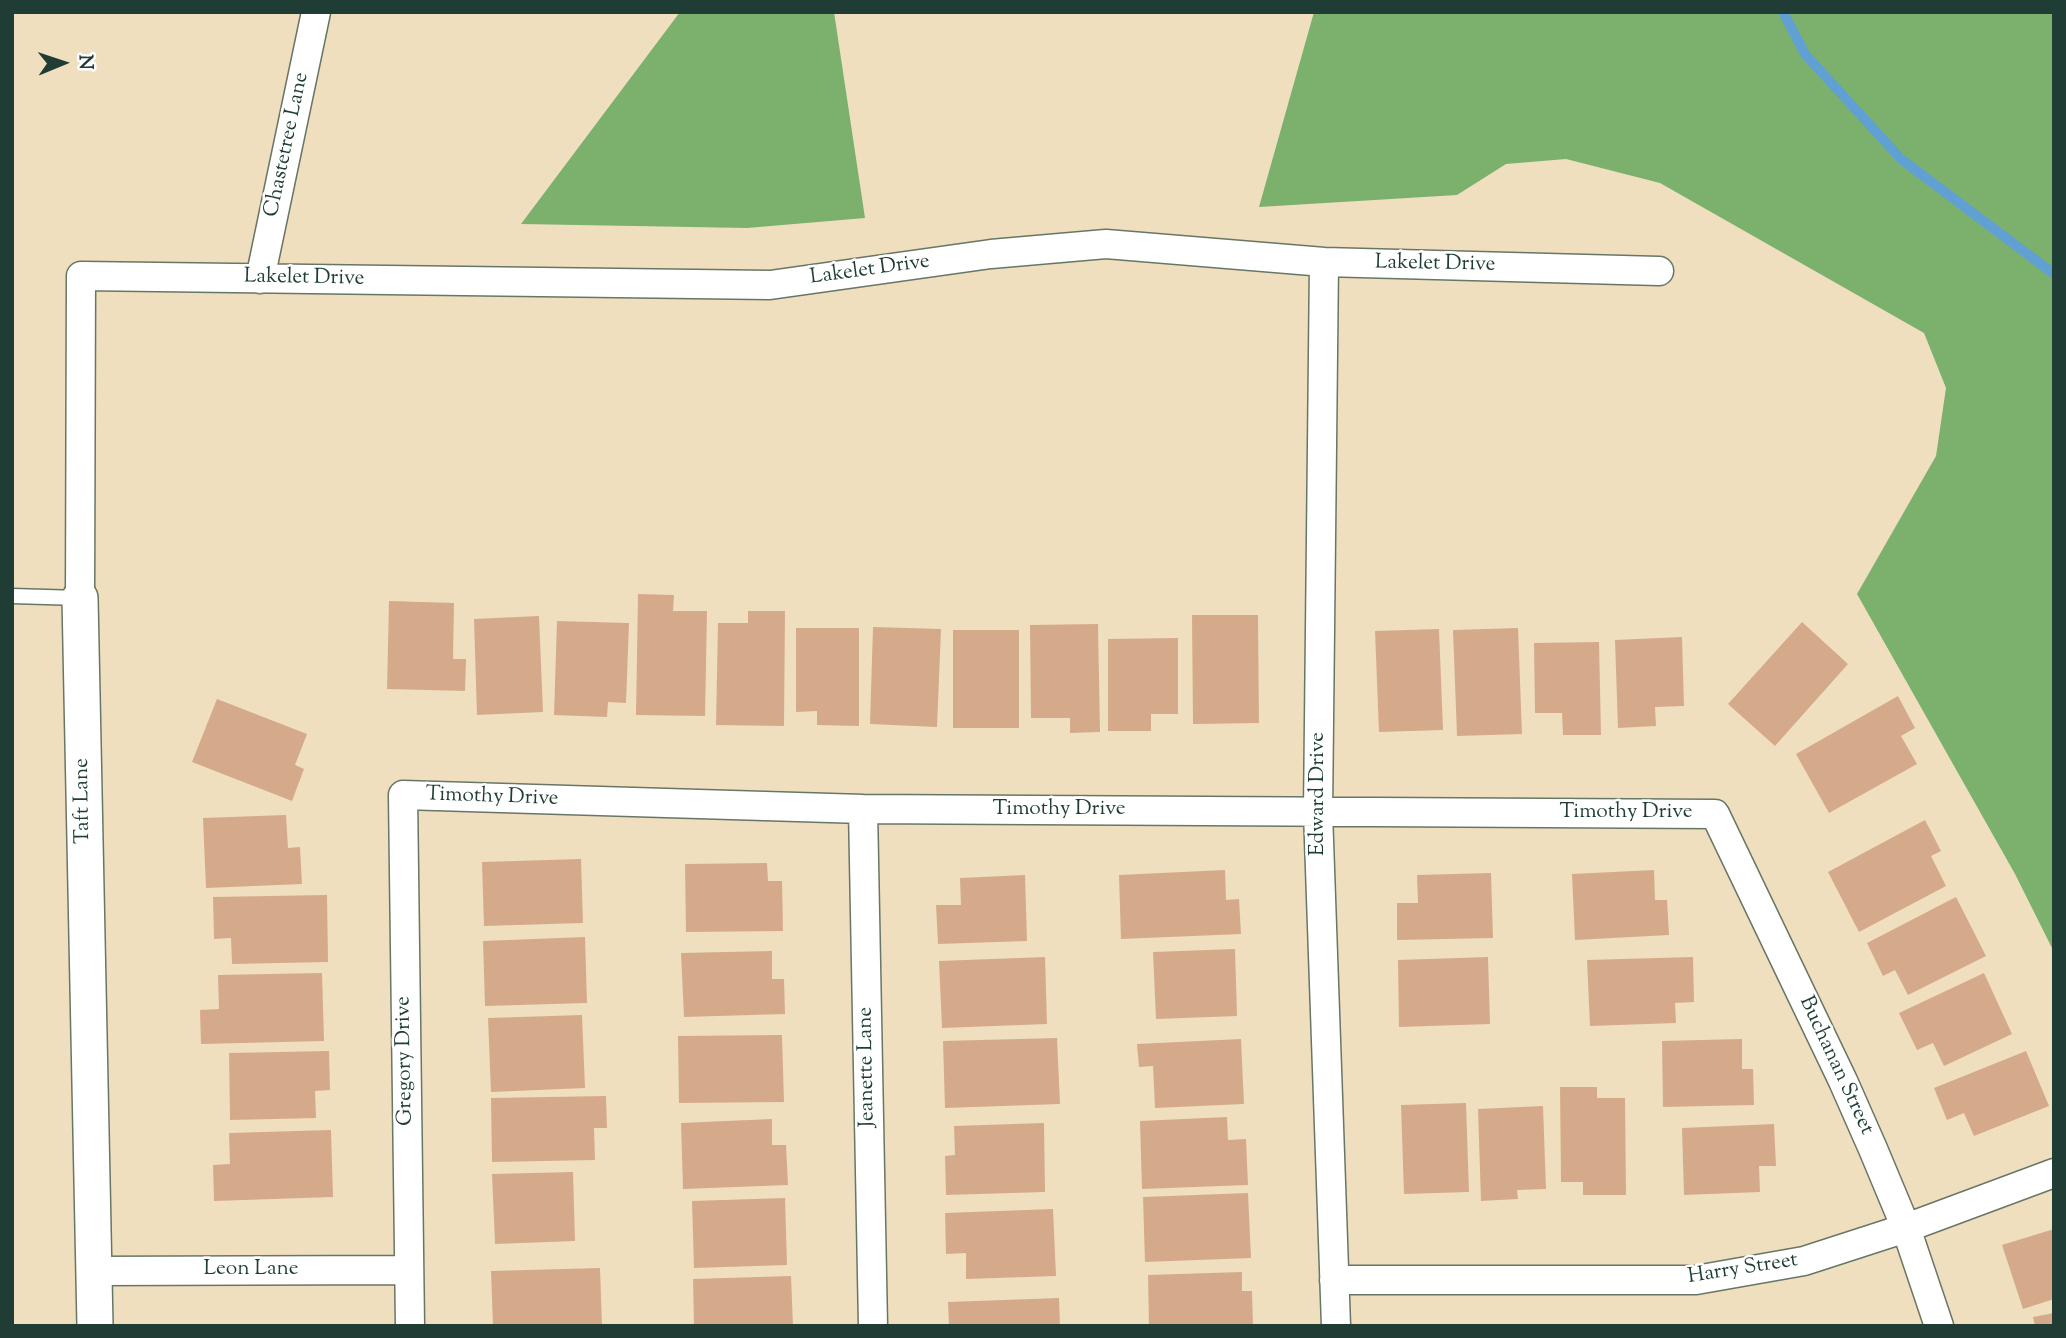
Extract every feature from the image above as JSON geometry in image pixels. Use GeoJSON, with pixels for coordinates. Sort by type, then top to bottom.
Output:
{"type":"FeatureCollection","features":[{"type":"Feature","properties":{"kind":"street","name":"Chastetree Lane"},"geometry":{"type":"LineString","coordinates":[[260,279],[316,12]]}},
{"type":"Feature","properties":{"kind":"street","name":"Lakelet Drive"},"geometry":{"type":"LineString","coordinates":[[81,276],[770,285],[991,254],[1106,244],[1324,262],[1658,271]]}},
{"type":"Feature","properties":{"kind":"street","name":"Edward Drive"},"geometry":{"type":"LineString","coordinates":[[1324,262],[1318,812],[1336,1326]]}},
{"type":"Feature","properties":{"kind":"street","name":"Taft Lane"},"geometry":{"type":"LineString","coordinates":[[81,276],[80,598],[95,1326]]}},
{"type":"Feature","properties":{"kind":"street","name":"Timothy Drive"},"geometry":{"type":"LineString","coordinates":[[403,795],[863,809],[1715,814]]}},
{"type":"Feature","properties":{"kind":"street","name":"Gregory Drive"},"geometry":{"type":"LineString","coordinates":[[403,795],[410,1326]]}},
{"type":"Feature","properties":{"kind":"street","name":"Jeanette Lane"},"geometry":{"type":"LineString","coordinates":[[863,809],[873,1326]]}},
{"type":"Feature","properties":{"kind":"street","name":"Buchanan Street"},"geometry":{"type":"LineString","coordinates":[[1715,814],[1843,1081],[1906,1228],[1939,1326]]}},
{"type":"Feature","properties":{"kind":"street","name":"Harry Street"},"geometry":{"type":"LineString","coordinates":[[1334,1280],[1696,1280],[1804,1261],[1906,1228],[2054,1173]]}},
{"type":"Feature","properties":{"kind":"street","name":"Leon Lane"},"geometry":{"type":"LineString","coordinates":[[94,1271],[408,1270]]}},
{"type":"Feature","properties":{"kind":"lane"},"geometry":{"type":"LineString","coordinates":[[12,596],[80,598]]}},
{"type":"Feature","properties":{"kind":"green space"},"geometry":{"type":"Polygon","coordinates":[[[680,12],[834,12],[865,218],[747,228],[521,224],[680,12]]]}},
{"type":"Feature","properties":{"kind":"green space"},"geometry":{"type":"Polygon","coordinates":[[[1314,12],[2054,12],[2054,952],[2015,874],[1857,594],[1936,456],[1946,388],[1924,333],[1660,183],[1566,159],[1506,164],[1457,195],[1259,207],[1314,12]]]}},
{"type":"Feature","properties":{"kind":"building"},"geometry":{"type":"Polygon","coordinates":[[[638,594],[674,595],[673,611],[707,611],[705,716],[636,715],[638,594]]]}},
{"type":"Feature","properties":{"kind":"building"},"geometry":{"type":"Polygon","coordinates":[[[389,601],[454,603],[453,659],[466,659],[465,691],[387,689],[389,601]]]}},
{"type":"Feature","properties":{"kind":"building"},"geometry":{"type":"Polygon","coordinates":[[[748,611],[785,611],[784,726],[716,725],[718,623],[748,623],[748,611]]]}},
{"type":"Feature","properties":{"kind":"building"},"geometry":{"type":"Polygon","coordinates":[[[1192,615],[1258,615],[1259,723],[1193,724],[1192,615]]]}},
{"type":"Feature","properties":{"kind":"building"},"geometry":{"type":"Polygon","coordinates":[[[539,616],[543,712],[477,715],[474,619],[539,616]]]}},
{"type":"Feature","properties":{"kind":"building"},"geometry":{"type":"Polygon","coordinates":[[[557,621],[629,623],[626,703],[608,702],[607,717],[554,715],[557,621]]]}},
{"type":"Feature","properties":{"kind":"building"},"geometry":{"type":"Polygon","coordinates":[[[1802,622],[1848,664],[1775,746],[1728,704],[1802,622]]]}},
{"type":"Feature","properties":{"kind":"building"},"geometry":{"type":"Polygon","coordinates":[[[1098,624],[1100,732],[1070,733],[1070,718],[1031,718],[1030,625],[1098,624]]]}},
{"type":"Feature","properties":{"kind":"building"},"geometry":{"type":"Polygon","coordinates":[[[873,627],[941,629],[937,727],[870,724],[873,627]]]}},
{"type":"Feature","properties":{"kind":"building"},"geometry":{"type":"Polygon","coordinates":[[[796,628],[859,628],[859,726],[817,725],[817,711],[796,712],[796,628]]]}},
{"type":"Feature","properties":{"kind":"building"},"geometry":{"type":"Polygon","coordinates":[[[1518,628],[1522,734],[1457,736],[1453,630],[1518,628]]]}},
{"type":"Feature","properties":{"kind":"building"},"geometry":{"type":"Polygon","coordinates":[[[1439,629],[1443,730],[1379,732],[1375,631],[1439,629]]]}},
{"type":"Feature","properties":{"kind":"building"},"geometry":{"type":"Polygon","coordinates":[[[953,630],[1019,630],[1019,728],[953,728],[953,630]]]}},
{"type":"Feature","properties":{"kind":"building"},"geometry":{"type":"Polygon","coordinates":[[[1682,637],[1684,706],[1655,707],[1656,726],[1618,728],[1615,640],[1682,637]]]}},
{"type":"Feature","properties":{"kind":"building"},"geometry":{"type":"Polygon","coordinates":[[[1178,638],[1178,714],[1151,714],[1151,731],[1108,731],[1108,639],[1178,638]]]}},
{"type":"Feature","properties":{"kind":"building"},"geometry":{"type":"Polygon","coordinates":[[[1599,642],[1601,735],[1563,735],[1562,713],[1535,713],[1534,643],[1599,642]]]}},
{"type":"Feature","properties":{"kind":"building"},"geometry":{"type":"Polygon","coordinates":[[[1898,696],[1915,728],[1901,736],[1917,764],[1829,813],[1796,754],[1898,696]]]}},
{"type":"Feature","properties":{"kind":"building"},"geometry":{"type":"Polygon","coordinates":[[[217,699],[307,734],[295,765],[304,769],[292,801],[192,762],[217,699]]]}},
{"type":"Feature","properties":{"kind":"building"},"geometry":{"type":"Polygon","coordinates":[[[286,815],[288,848],[300,847],[302,884],[206,888],[203,818],[286,815]]]}},
{"type":"Feature","properties":{"kind":"building"},"geometry":{"type":"Polygon","coordinates":[[[1925,820],[1941,851],[1931,856],[1946,886],[1859,932],[1828,872],[1925,820]]]}},
{"type":"Feature","properties":{"kind":"building"},"geometry":{"type":"Polygon","coordinates":[[[581,859],[583,923],[484,926],[482,862],[581,859]]]}},
{"type":"Feature","properties":{"kind":"building"},"geometry":{"type":"Polygon","coordinates":[[[767,863],[768,881],[782,881],[783,931],[686,932],[685,864],[767,863]]]}},
{"type":"Feature","properties":{"kind":"building"},"geometry":{"type":"Polygon","coordinates":[[[1225,870],[1226,900],[1239,899],[1241,934],[1121,939],[1119,875],[1225,870]]]}},
{"type":"Feature","properties":{"kind":"building"},"geometry":{"type":"Polygon","coordinates":[[[1654,870],[1655,900],[1667,900],[1669,935],[1575,940],[1572,874],[1654,870]]]}},
{"type":"Feature","properties":{"kind":"building"},"geometry":{"type":"Polygon","coordinates":[[[1491,873],[1493,938],[1397,940],[1397,903],[1418,903],[1417,875],[1491,873]]]}},
{"type":"Feature","properties":{"kind":"building"},"geometry":{"type":"Polygon","coordinates":[[[1025,875],[1027,941],[938,944],[936,905],[961,905],[960,878],[1025,875]]]}},
{"type":"Feature","properties":{"kind":"building"},"geometry":{"type":"Polygon","coordinates":[[[327,895],[328,962],[232,964],[231,938],[214,939],[213,897],[327,895]]]}},
{"type":"Feature","properties":{"kind":"building"},"geometry":{"type":"Polygon","coordinates":[[[1956,897],[1986,956],[1908,995],[1895,970],[1883,976],[1867,943],[1956,897]]]}},
{"type":"Feature","properties":{"kind":"building"},"geometry":{"type":"Polygon","coordinates":[[[585,937],[587,1003],[485,1006],[483,941],[585,937]]]}},
{"type":"Feature","properties":{"kind":"building"},"geometry":{"type":"Polygon","coordinates":[[[1235,949],[1237,1016],[1156,1019],[1153,952],[1235,949]]]}},
{"type":"Feature","properties":{"kind":"building"},"geometry":{"type":"Polygon","coordinates":[[[772,951],[772,979],[784,979],[785,1014],[684,1017],[681,953],[772,951]]]}},
{"type":"Feature","properties":{"kind":"building"},"geometry":{"type":"Polygon","coordinates":[[[1045,957],[1047,1024],[942,1028],[939,961],[1045,957]]]}},
{"type":"Feature","properties":{"kind":"building"},"geometry":{"type":"Polygon","coordinates":[[[1488,957],[1490,1024],[1399,1027],[1398,960],[1488,957]]]}},
{"type":"Feature","properties":{"kind":"building"},"geometry":{"type":"Polygon","coordinates":[[[1693,957],[1694,1002],[1675,1003],[1676,1023],[1590,1026],[1587,960],[1693,957]]]}},
{"type":"Feature","properties":{"kind":"building"},"geometry":{"type":"Polygon","coordinates":[[[322,973],[324,1041],[201,1044],[200,1010],[219,1009],[218,975],[322,973]]]}},
{"type":"Feature","properties":{"kind":"building"},"geometry":{"type":"Polygon","coordinates":[[[1984,973],[2012,1034],[1944,1066],[1933,1043],[1917,1050],[1899,1013],[1984,973]]]}},
{"type":"Feature","properties":{"kind":"building"},"geometry":{"type":"Polygon","coordinates":[[[582,1015],[585,1088],[491,1092],[488,1018],[582,1015]]]}},
{"type":"Feature","properties":{"kind":"building"},"geometry":{"type":"Polygon","coordinates":[[[782,1035],[784,1102],[679,1103],[678,1036],[782,1035]]]}},
{"type":"Feature","properties":{"kind":"building"},"geometry":{"type":"Polygon","coordinates":[[[1057,1038],[1060,1104],[945,1108],[943,1041],[1057,1038]]]}},
{"type":"Feature","properties":{"kind":"building"},"geometry":{"type":"Polygon","coordinates":[[[1241,1039],[1244,1104],[1155,1108],[1153,1066],[1139,1067],[1137,1044],[1241,1039]]]}},
{"type":"Feature","properties":{"kind":"building"},"geometry":{"type":"Polygon","coordinates":[[[1742,1039],[1742,1069],[1753,1069],[1754,1105],[1663,1107],[1662,1041],[1742,1039]]]}},
{"type":"Feature","properties":{"kind":"building"},"geometry":{"type":"Polygon","coordinates":[[[329,1051],[330,1090],[315,1091],[316,1118],[230,1120],[229,1053],[329,1051]]]}},
{"type":"Feature","properties":{"kind":"building"},"geometry":{"type":"Polygon","coordinates":[[[2026,1051],[2049,1106],[1974,1136],[1964,1113],[1947,1120],[1934,1088],[2026,1051]]]}},
{"type":"Feature","properties":{"kind":"building"},"geometry":{"type":"Polygon","coordinates":[[[1560,1087],[1597,1087],[1597,1098],[1625,1098],[1626,1195],[1583,1195],[1583,1182],[1561,1182],[1560,1087]]]}},
{"type":"Feature","properties":{"kind":"building"},"geometry":{"type":"Polygon","coordinates":[[[606,1096],[607,1128],[594,1128],[595,1160],[492,1162],[491,1098],[606,1096]]]}},
{"type":"Feature","properties":{"kind":"building"},"geometry":{"type":"Polygon","coordinates":[[[1466,1103],[1469,1192],[1404,1194],[1401,1105],[1466,1103]]]}},
{"type":"Feature","properties":{"kind":"building"},"geometry":{"type":"Polygon","coordinates":[[[1543,1106],[1546,1189],[1517,1190],[1518,1199],[1481,1201],[1478,1109],[1543,1106]]]}},
{"type":"Feature","properties":{"kind":"building"},"geometry":{"type":"Polygon","coordinates":[[[1227,1117],[1228,1140],[1246,1139],[1248,1185],[1142,1189],[1140,1121],[1227,1117]]]}},
{"type":"Feature","properties":{"kind":"building"},"geometry":{"type":"Polygon","coordinates":[[[772,1119],[772,1145],[786,1145],[788,1185],[683,1189],[681,1123],[772,1119]]]}},
{"type":"Feature","properties":{"kind":"building"},"geometry":{"type":"Polygon","coordinates":[[[1044,1123],[1045,1192],[946,1195],[945,1156],[955,1155],[954,1126],[1044,1123]]]}},
{"type":"Feature","properties":{"kind":"building"},"geometry":{"type":"Polygon","coordinates":[[[1774,1124],[1776,1166],[1759,1166],[1760,1192],[1684,1195],[1682,1128],[1774,1124]]]}},
{"type":"Feature","properties":{"kind":"building"},"geometry":{"type":"Polygon","coordinates":[[[331,1130],[333,1197],[214,1201],[213,1165],[230,1164],[229,1133],[331,1130]]]}},
{"type":"Feature","properties":{"kind":"building"},"geometry":{"type":"Polygon","coordinates":[[[573,1172],[575,1241],[495,1244],[492,1174],[573,1172]]]}},
{"type":"Feature","properties":{"kind":"building"},"geometry":{"type":"Polygon","coordinates":[[[1248,1193],[1251,1258],[1145,1262],[1143,1197],[1248,1193]]]}},
{"type":"Feature","properties":{"kind":"building"},"geometry":{"type":"Polygon","coordinates":[[[785,1198],[787,1265],[694,1268],[692,1201],[785,1198]]]}},
{"type":"Feature","properties":{"kind":"building"},"geometry":{"type":"Polygon","coordinates":[[[1053,1209],[1056,1276],[966,1279],[966,1253],[946,1254],[945,1213],[1053,1209]]]}},
{"type":"Feature","properties":{"kind":"building"},"geometry":{"type":"Polygon","coordinates":[[[2054,1229],[2054,1299],[2023,1309],[2002,1245],[2054,1229]]]}},
{"type":"Feature","properties":{"kind":"building"},"geometry":{"type":"Polygon","coordinates":[[[600,1268],[602,1326],[493,1326],[491,1271],[600,1268]]]}},
{"type":"Feature","properties":{"kind":"building"},"geometry":{"type":"Polygon","coordinates":[[[1242,1272],[1242,1291],[1252,1291],[1253,1326],[1149,1326],[1148,1275],[1242,1272]]]}},
{"type":"Feature","properties":{"kind":"building"},"geometry":{"type":"Polygon","coordinates":[[[791,1276],[793,1326],[694,1326],[693,1279],[791,1276]]]}},
{"type":"Feature","properties":{"kind":"building"},"geometry":{"type":"Polygon","coordinates":[[[1059,1298],[1060,1326],[949,1326],[948,1302],[1059,1298]]]}},
{"type":"Feature","properties":{"kind":"building"},"geometry":{"type":"Polygon","coordinates":[[[2054,1313],[2054,1326],[2035,1326],[2033,1317],[2054,1313]]]}},
{"type":"Feature","properties":{"kind":"waterway"},"geometry":{"type":"LineString","coordinates":[[1783,12],[1805,54],[1901,159],[2054,274]]}}]}
